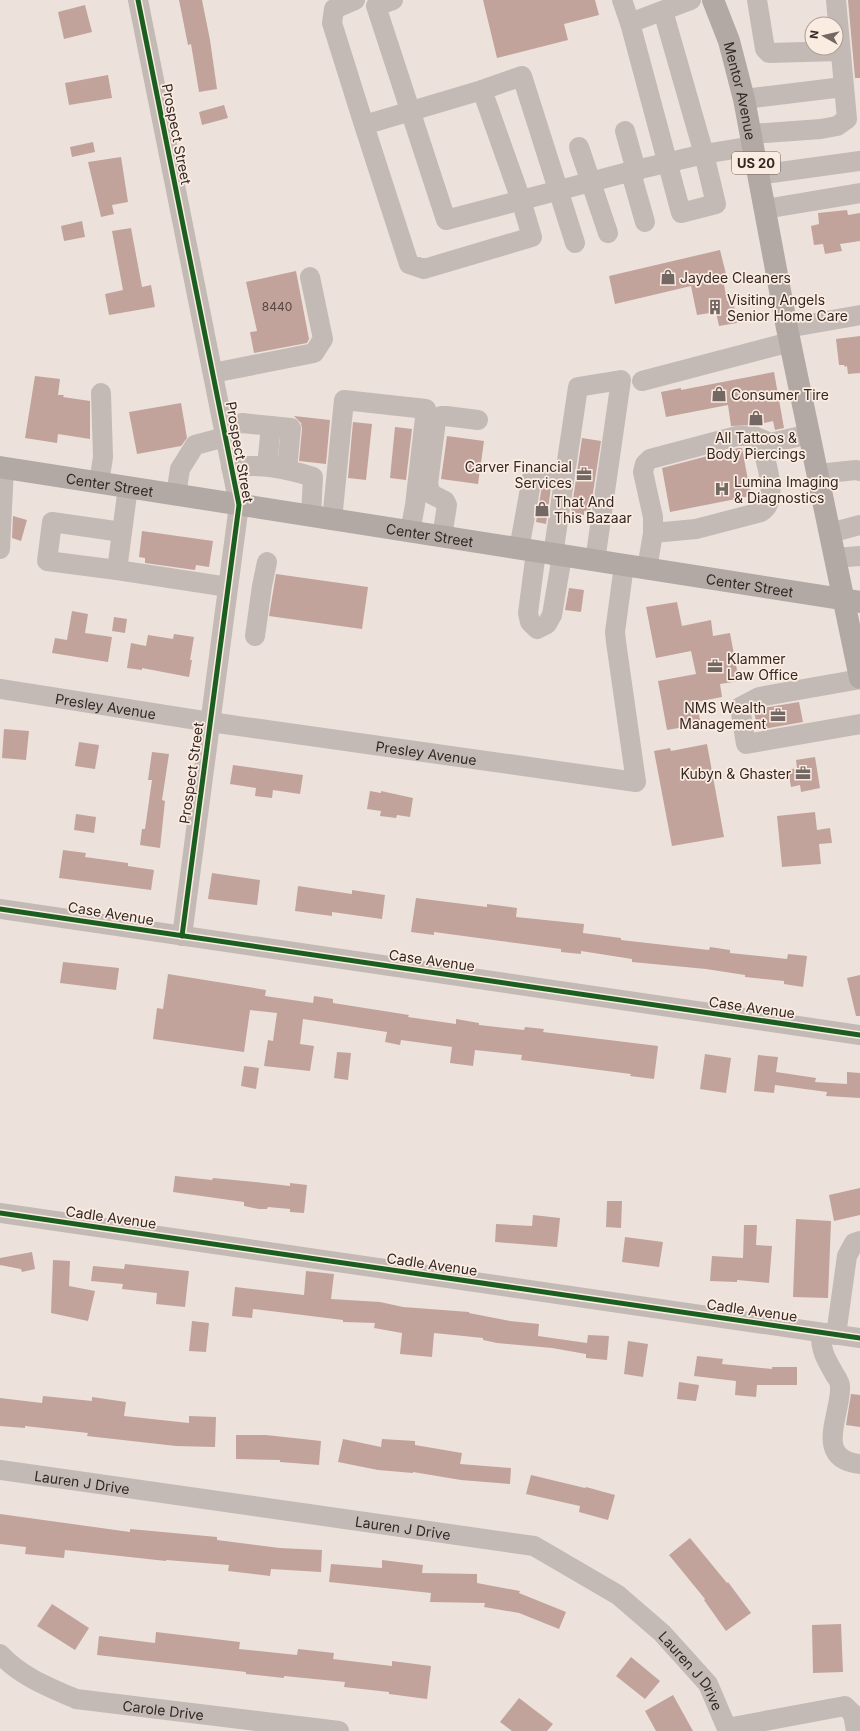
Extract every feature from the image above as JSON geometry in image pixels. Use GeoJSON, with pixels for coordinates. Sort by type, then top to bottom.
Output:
{"type":"FeatureCollection","features":[{"type":"Feature","properties":{"kind":"main road","name":"Mentor Avenue"},"geometry":{"type":"LineString","coordinates":[[713,0],[729,41],[744,99],[788,335],[835,558],[852,601],[860,679]]}},
{"type":"Feature","properties":{"kind":"main road","name":"Center Street"},"geometry":{"type":"LineString","coordinates":[[2,467],[852,601]]}},
{"type":"Feature","properties":{"kind":"street","name":"Prospect Street"},"geometry":{"type":"LineString","coordinates":[[138,0],[239,505],[182,936]]}},
{"type":"Feature","properties":{"kind":"street"},"geometry":{"type":"LineString","coordinates":[[355,0],[334,9],[332,23],[409,264],[424,269],[532,237],[521,200],[482,90]]}},
{"type":"Feature","properties":{"kind":"street"},"geometry":{"type":"LineString","coordinates":[[622,0],[630,22],[681,212],[716,204],[704,154],[663,11]]}},
{"type":"Feature","properties":{"kind":"street"},"geometry":{"type":"LineString","coordinates":[[630,22],[691,0]]}},
{"type":"Feature","properties":{"kind":"street"},"geometry":{"type":"LineString","coordinates":[[757,0],[765,49],[769,53],[804,52]]}},
{"type":"Feature","properties":{"kind":"street"},"geometry":{"type":"LineString","coordinates":[[836,0],[837,16]]}},
{"type":"Feature","properties":{"kind":"street"},"geometry":{"type":"LineString","coordinates":[[377,2],[446,220],[667,162],[704,154],[752,140],[837,126],[847,120],[840,56]]}},
{"type":"Feature","properties":{"kind":"street"},"geometry":{"type":"LineString","coordinates":[[364,125],[482,90],[522,76],[575,243]]}},
{"type":"Feature","properties":{"kind":"street"},"geometry":{"type":"LineString","coordinates":[[744,99],[843,87]]}},
{"type":"Feature","properties":{"kind":"street"},"geometry":{"type":"LineString","coordinates":[[624,131],[636,170],[633,180],[645,222]]}},
{"type":"Feature","properties":{"kind":"street"},"geometry":{"type":"LineString","coordinates":[[579,147],[608,233]]}},
{"type":"Feature","properties":{"kind":"street"},"geometry":{"type":"LineString","coordinates":[[758,175],[860,161]]}},
{"type":"Feature","properties":{"kind":"street"},"geometry":{"type":"LineString","coordinates":[[765,209],[860,193]]}},
{"type":"Feature","properties":{"kind":"street"},"geometry":{"type":"LineString","coordinates":[[213,373],[314,353],[323,339],[310,278]]}},
{"type":"Feature","properties":{"kind":"street"},"geometry":{"type":"LineString","coordinates":[[642,381],[788,335],[860,315]]}},
{"type":"Feature","properties":{"kind":"street"},"geometry":{"type":"LineString","coordinates":[[542,553],[578,387],[622,380],[595,561]]}},
{"type":"Feature","properties":{"kind":"street"},"geometry":{"type":"LineString","coordinates":[[99,483],[103,457],[102,393]]}},
{"type":"Feature","properties":{"kind":"street"},"geometry":{"type":"LineString","coordinates":[[332,520],[344,400],[426,409],[415,505],[410,532]]}},
{"type":"Feature","properties":{"kind":"street"},"geometry":{"type":"LineString","coordinates":[[442,537],[447,505],[431,494],[428,484],[436,421],[441,416],[478,420]]}},
{"type":"Feature","properties":{"kind":"street"},"geometry":{"type":"LineString","coordinates":[[176,495],[180,469],[195,445],[242,423],[291,428],[287,469]]}},
{"type":"Feature","properties":{"kind":"street"},"geometry":{"type":"LineString","coordinates":[[267,466],[271,426]]}},
{"type":"Feature","properties":{"kind":"street"},"geometry":{"type":"LineString","coordinates":[[647,569],[653,533],[652,508],[643,472],[645,464],[650,459],[738,436],[748,436],[770,443],[810,434]]}},
{"type":"Feature","properties":{"kind":"street"},"geometry":{"type":"LineString","coordinates":[[653,533],[696,529],[761,512],[767,508],[770,503],[771,492],[760,439]]}},
{"type":"Feature","properties":{"kind":"street"},"geometry":{"type":"LineString","coordinates":[[232,467],[250,465],[267,466],[287,469],[313,477],[310,516]]}},
{"type":"Feature","properties":{"kind":"street"},"geometry":{"type":"LineString","coordinates":[[0,549],[2,467]]}},
{"type":"Feature","properties":{"kind":"street"},"geometry":{"type":"LineString","coordinates":[[818,474],[856,470],[860,472]]}},
{"type":"Feature","properties":{"kind":"street"},"geometry":{"type":"LineString","coordinates":[[542,553],[532,478],[535,474],[550,475]]}},
{"type":"Feature","properties":{"kind":"street"},"geometry":{"type":"LineString","coordinates":[[116,570],[128,487]]}},
{"type":"Feature","properties":{"kind":"street"},"geometry":{"type":"LineString","coordinates":[[122,532],[52,522],[47,561],[228,587]]}},
{"type":"Feature","properties":{"kind":"street"},"geometry":{"type":"LineString","coordinates":[[830,533],[860,525]]}},
{"type":"Feature","properties":{"kind":"street"},"geometry":{"type":"LineString","coordinates":[[835,558],[860,556]]}},
{"type":"Feature","properties":{"kind":"street"},"geometry":{"type":"LineString","coordinates":[[255,636],[267,562]]}},
{"type":"Feature","properties":{"kind":"street","name":"Presley Avenue"},"geometry":{"type":"LineString","coordinates":[[0,689],[210,722],[636,782],[616,642],[624,565]]}},
{"type":"Feature","properties":{"kind":"street"},"geometry":{"type":"LineString","coordinates":[[860,679],[759,697],[740,707],[746,744],[860,724]]}},
{"type":"Feature","properties":{"kind":"street","name":"Case Avenue"},"geometry":{"type":"LineString","coordinates":[[0,909],[860,1035]]}},
{"type":"Feature","properties":{"kind":"street","name":"Cadle Avenue"},"geometry":{"type":"LineString","coordinates":[[0,1212],[860,1338]]}},
{"type":"Feature","properties":{"kind":"street"},"geometry":{"type":"LineString","coordinates":[[860,1241],[854,1244],[848,1256],[829,1334],[820,1344],[823,1353],[841,1385],[833,1427],[833,1446],[840,1457],[860,1464]]}},
{"type":"Feature","properties":{"kind":"street","name":"Lauren J Drive"},"geometry":{"type":"LineString","coordinates":[[0,1470],[534,1546],[618,1595],[662,1633],[708,1684],[727,1730]]}},
{"type":"Feature","properties":{"kind":"street","name":"Carole Drive"},"geometry":{"type":"LineString","coordinates":[[0,1654],[9,1664],[40,1684],[76,1699],[339,1731]]}},
{"type":"Feature","properties":{"kind":"street"},"geometry":{"type":"LineString","coordinates":[[727,1730],[779,1725],[845,1706],[852,1714],[856,1731]]}},
{"type":"Feature","properties":{"kind":"building"},"geometry":{"type":"Polygon","coordinates":[[[179,0],[202,0],[210,40],[217,89],[199,92],[191,44],[188,45],[179,0]]]}},
{"type":"Feature","properties":{"kind":"building"},"geometry":{"type":"Polygon","coordinates":[[[483,0],[595,0],[599,15],[564,24],[568,40],[497,58],[483,0]]]}},
{"type":"Feature","properties":{"kind":"building"},"geometry":{"type":"Polygon","coordinates":[[[848,0],[860,0],[860,78],[855,78],[848,0]]]}},
{"type":"Feature","properties":{"kind":"building"},"geometry":{"type":"Polygon","coordinates":[[[85,5],[92,32],[64,39],[58,12],[85,5]]]}},
{"type":"Feature","properties":{"kind":"building"},"geometry":{"type":"Polygon","coordinates":[[[108,75],[112,98],[69,105],[65,83],[108,75]]]}},
{"type":"Feature","properties":{"kind":"building"},"geometry":{"type":"Polygon","coordinates":[[[224,105],[228,118],[202,125],[199,112],[224,105]]]}},
{"type":"Feature","properties":{"kind":"building"},"geometry":{"type":"Polygon","coordinates":[[[93,142],[95,152],[72,157],[70,147],[93,142]]]}},
{"type":"Feature","properties":{"kind":"building"},"geometry":{"type":"Polygon","coordinates":[[[121,157],[128,202],[112,205],[114,214],[101,217],[88,162],[121,157]]]}},
{"type":"Feature","properties":{"kind":"building"},"geometry":{"type":"Polygon","coordinates":[[[847,210],[848,215],[860,213],[860,241],[840,244],[842,251],[825,254],[823,244],[814,245],[811,226],[819,224],[818,213],[847,210]]]}},
{"type":"Feature","properties":{"kind":"building"},"geometry":{"type":"Polygon","coordinates":[[[82,221],[85,237],[64,241],[61,226],[82,221]]]}},
{"type":"Feature","properties":{"kind":"building"},"geometry":{"type":"Polygon","coordinates":[[[131,228],[142,287],[151,285],[155,307],[109,315],[105,294],[123,290],[112,231],[131,228]]]}},
{"type":"Feature","properties":{"kind":"building","name":"Jaydee Cleaners"},"geometry":{"type":"Polygon","coordinates":[[[720,250],[727,278],[723,279],[727,301],[733,300],[737,323],[719,326],[716,312],[697,315],[691,286],[615,304],[609,276],[720,250]]]}},
{"type":"Feature","properties":{"kind":"building"},"geometry":{"type":"Polygon","coordinates":[[[296,271],[309,339],[307,343],[254,353],[250,332],[257,331],[246,282],[296,271]]]}},
{"type":"Feature","properties":{"kind":"building"},"geometry":{"type":"Polygon","coordinates":[[[860,336],[860,373],[848,374],[847,366],[845,367],[844,365],[839,365],[836,339],[860,336]]]}},
{"type":"Feature","properties":{"kind":"building","name":"Consumer Tire"},"geometry":{"type":"Polygon","coordinates":[[[774,372],[784,428],[775,430],[773,421],[755,425],[731,426],[728,405],[666,417],[661,392],[681,388],[681,390],[774,372]]]}},
{"type":"Feature","properties":{"kind":"building"},"geometry":{"type":"Polygon","coordinates":[[[35,376],[60,379],[58,395],[90,401],[90,439],[58,434],[57,443],[25,438],[35,376]]]}},
{"type":"Feature","properties":{"kind":"building"},"geometry":{"type":"Polygon","coordinates":[[[181,403],[187,438],[181,446],[137,454],[129,412],[181,403]]]}},
{"type":"Feature","properties":{"kind":"building"},"geometry":{"type":"Polygon","coordinates":[[[294,416],[330,420],[326,464],[299,461],[302,429],[301,423],[294,416]]]}},
{"type":"Feature","properties":{"kind":"building"},"geometry":{"type":"Polygon","coordinates":[[[353,422],[372,424],[366,480],[348,478],[353,422]]]}},
{"type":"Feature","properties":{"kind":"building"},"geometry":{"type":"Polygon","coordinates":[[[395,427],[412,429],[406,480],[390,478],[395,427]]]}},
{"type":"Feature","properties":{"kind":"building"},"geometry":{"type":"Polygon","coordinates":[[[447,436],[484,441],[478,484],[441,479],[447,436]]]}},
{"type":"Feature","properties":{"kind":"building","name":"Carver Financial Services"},"geometry":{"type":"Polygon","coordinates":[[[582,438],[601,441],[590,512],[584,511],[584,515],[571,513],[582,438]]]}},
{"type":"Feature","properties":{"kind":"building"},"geometry":{"type":"Polygon","coordinates":[[[742,448],[751,496],[670,512],[662,468],[742,448]]]}},
{"type":"Feature","properties":{"kind":"building"},"geometry":{"type":"Polygon","coordinates":[[[542,486],[551,487],[546,524],[536,522],[542,486]]]}},
{"type":"Feature","properties":{"kind":"building"},"geometry":{"type":"Polygon","coordinates":[[[13,516],[27,520],[21,541],[12,538],[13,516]]]}},
{"type":"Feature","properties":{"kind":"building"},"geometry":{"type":"Polygon","coordinates":[[[142,531],[213,541],[209,567],[196,565],[195,570],[145,563],[145,558],[139,557],[142,531]]]}},
{"type":"Feature","properties":{"kind":"building"},"geometry":{"type":"Polygon","coordinates":[[[276,574],[368,587],[362,629],[269,616],[276,574]]]}},
{"type":"Feature","properties":{"kind":"building"},"geometry":{"type":"Polygon","coordinates":[[[569,588],[584,590],[581,612],[565,610],[569,588]]]}},
{"type":"Feature","properties":{"kind":"building","name":"Klammer Law Office"},"geometry":{"type":"Polygon","coordinates":[[[677,602],[682,626],[711,620],[713,636],[730,633],[739,681],[720,684],[722,697],[696,702],[701,724],[667,730],[658,681],[696,674],[691,651],[656,658],[646,607],[677,602]]]}},
{"type":"Feature","properties":{"kind":"building"},"geometry":{"type":"Polygon","coordinates":[[[72,611],[88,614],[85,633],[112,637],[108,662],[52,653],[55,638],[67,640],[72,611]]]}},
{"type":"Feature","properties":{"kind":"building"},"geometry":{"type":"Polygon","coordinates":[[[114,617],[127,619],[125,633],[112,631],[114,617]]]}},
{"type":"Feature","properties":{"kind":"building"},"geometry":{"type":"Polygon","coordinates":[[[174,634],[194,637],[189,677],[142,668],[142,670],[127,668],[131,643],[146,646],[148,635],[173,639],[174,634]]]}},
{"type":"Feature","properties":{"kind":"building","name":"NMS Wealth Management"},"geometry":{"type":"Polygon","coordinates":[[[799,702],[803,722],[758,730],[754,712],[763,708],[799,702]]]}},
{"type":"Feature","properties":{"kind":"building"},"geometry":{"type":"Polygon","coordinates":[[[4,729],[29,731],[26,760],[2,758],[4,729]]]}},
{"type":"Feature","properties":{"kind":"building"},"geometry":{"type":"Polygon","coordinates":[[[79,742],[99,745],[95,769],[75,766],[79,742]]]}},
{"type":"Feature","properties":{"kind":"building"},"geometry":{"type":"Polygon","coordinates":[[[707,744],[724,837],[672,846],[654,751],[670,748],[671,751],[707,744]]]}},
{"type":"Feature","properties":{"kind":"building"},"geometry":{"type":"Polygon","coordinates":[[[152,752],[169,754],[162,800],[165,801],[160,848],[140,845],[142,829],[145,829],[152,780],[148,780],[152,752]]]}},
{"type":"Feature","properties":{"kind":"building","name":"Kubyn & Ghaster"},"geometry":{"type":"Polygon","coordinates":[[[815,757],[820,788],[801,792],[800,785],[791,787],[788,770],[797,768],[796,760],[815,757]]]}},
{"type":"Feature","properties":{"kind":"building"},"geometry":{"type":"Polygon","coordinates":[[[233,765],[303,775],[300,794],[273,790],[272,798],[255,796],[256,788],[230,784],[233,765]]]}},
{"type":"Feature","properties":{"kind":"building"},"geometry":{"type":"Polygon","coordinates":[[[370,791],[381,793],[381,791],[413,798],[410,817],[397,815],[396,818],[380,816],[381,811],[367,809],[370,791]]]}},
{"type":"Feature","properties":{"kind":"building"},"geometry":{"type":"Polygon","coordinates":[[[815,812],[817,830],[830,828],[832,843],[819,844],[821,864],[782,867],[777,816],[815,812]]]}},
{"type":"Feature","properties":{"kind":"building"},"geometry":{"type":"Polygon","coordinates":[[[76,814],[96,817],[94,833],[74,830],[76,814]]]}},
{"type":"Feature","properties":{"kind":"building"},"geometry":{"type":"Polygon","coordinates":[[[63,850],[86,853],[85,857],[128,863],[128,866],[154,870],[151,890],[59,878],[63,850]]]}},
{"type":"Feature","properties":{"kind":"building"},"geometry":{"type":"Polygon","coordinates":[[[212,873],[260,880],[257,905],[208,899],[212,873]]]}},
{"type":"Feature","properties":{"kind":"building"},"geometry":{"type":"Polygon","coordinates":[[[298,886],[352,894],[352,890],[385,895],[382,919],[332,912],[332,916],[295,911],[298,886]]]}},
{"type":"Feature","properties":{"kind":"building"},"geometry":{"type":"Polygon","coordinates":[[[416,898],[487,907],[487,904],[517,908],[516,917],[584,924],[583,933],[621,938],[621,940],[709,950],[710,947],[730,950],[730,953],[787,959],[788,954],[807,956],[803,987],[784,984],[784,981],[745,977],[745,975],[706,969],[632,962],[632,959],[581,951],[581,954],[561,952],[561,949],[434,932],[434,935],[411,932],[416,898]]]}},
{"type":"Feature","properties":{"kind":"building"},"geometry":{"type":"Polygon","coordinates":[[[63,962],[119,968],[116,990],[60,983],[63,962]]]}},
{"type":"Feature","properties":{"kind":"building"},"geometry":{"type":"Polygon","coordinates":[[[168,974],[266,990],[265,996],[313,1003],[314,996],[333,999],[333,1003],[456,1024],[456,1019],[479,1023],[479,1025],[524,1030],[525,1027],[544,1029],[543,1032],[658,1046],[654,1079],[630,1076],[631,1074],[521,1060],[522,1055],[475,1050],[473,1066],[450,1063],[452,1047],[401,1040],[400,1045],[385,1042],[387,1032],[303,1019],[300,1044],[314,1046],[310,1071],[264,1066],[268,1040],[273,1041],[277,1013],[250,1010],[244,1052],[153,1039],[157,1008],[163,1009],[168,974]]]}},
{"type":"Feature","properties":{"kind":"building"},"geometry":{"type":"Polygon","coordinates":[[[860,975],[860,1016],[856,1016],[847,978],[860,975]]]}},
{"type":"Feature","properties":{"kind":"building"},"geometry":{"type":"Polygon","coordinates":[[[337,1052],[351,1053],[348,1080],[334,1078],[337,1052]]]}},
{"type":"Feature","properties":{"kind":"building"},"geometry":{"type":"Polygon","coordinates":[[[705,1054],[731,1058],[726,1093],[700,1089],[705,1054]]]}},
{"type":"Feature","properties":{"kind":"building"},"geometry":{"type":"Polygon","coordinates":[[[758,1055],[778,1057],[776,1072],[816,1078],[815,1082],[847,1084],[847,1072],[860,1073],[860,1098],[826,1096],[827,1092],[775,1085],[774,1093],[754,1091],[758,1055]]]}},
{"type":"Feature","properties":{"kind":"building"},"geometry":{"type":"Polygon","coordinates":[[[244,1066],[259,1068],[256,1089],[241,1086],[244,1066]]]}},
{"type":"Feature","properties":{"kind":"building"},"geometry":{"type":"Polygon","coordinates":[[[175,1176],[212,1180],[213,1178],[290,1186],[290,1183],[307,1185],[304,1213],[290,1212],[290,1209],[268,1207],[267,1209],[259,1209],[244,1206],[244,1202],[173,1192],[175,1176]]]}},
{"type":"Feature","properties":{"kind":"building"},"geometry":{"type":"Polygon","coordinates":[[[860,1188],[860,1215],[834,1221],[829,1195],[860,1188]]]}},
{"type":"Feature","properties":{"kind":"building"},"geometry":{"type":"Polygon","coordinates":[[[607,1201],[622,1201],[621,1228],[606,1227],[607,1201]]]}},
{"type":"Feature","properties":{"kind":"building"},"geometry":{"type":"Polygon","coordinates":[[[533,1215],[560,1218],[557,1247],[495,1242],[496,1224],[532,1226],[533,1215]]]}},
{"type":"Feature","properties":{"kind":"building"},"geometry":{"type":"Polygon","coordinates":[[[796,1219],[831,1221],[828,1298],[793,1297],[796,1219]]]}},
{"type":"Feature","properties":{"kind":"building"},"geometry":{"type":"Polygon","coordinates":[[[744,1225],[757,1225],[756,1245],[772,1246],[769,1283],[737,1280],[737,1282],[710,1281],[712,1256],[743,1258],[744,1225]]]}},
{"type":"Feature","properties":{"kind":"building"},"geometry":{"type":"Polygon","coordinates":[[[625,1237],[663,1242],[659,1267],[622,1262],[625,1237]]]}},
{"type":"Feature","properties":{"kind":"building"},"geometry":{"type":"Polygon","coordinates":[[[32,1252],[35,1269],[22,1272],[21,1269],[0,1265],[0,1258],[32,1252]]]}},
{"type":"Feature","properties":{"kind":"building"},"geometry":{"type":"Polygon","coordinates":[[[53,1260],[70,1261],[69,1286],[95,1291],[88,1321],[51,1313],[53,1260]]]}},
{"type":"Feature","properties":{"kind":"building"},"geometry":{"type":"Polygon","coordinates":[[[125,1264],[189,1271],[185,1307],[156,1304],[157,1293],[122,1289],[123,1284],[91,1281],[93,1266],[124,1269],[125,1264]]]}},
{"type":"Feature","properties":{"kind":"building"},"geometry":{"type":"Polygon","coordinates":[[[306,1271],[334,1274],[331,1299],[380,1302],[403,1307],[469,1312],[510,1321],[539,1324],[538,1336],[587,1343],[588,1335],[609,1336],[607,1360],[586,1358],[586,1354],[552,1348],[497,1343],[483,1340],[483,1338],[434,1333],[432,1357],[400,1354],[402,1333],[374,1328],[375,1323],[343,1322],[343,1320],[253,1309],[252,1318],[232,1316],[235,1287],[304,1295],[306,1271]]]}},
{"type":"Feature","properties":{"kind":"building"},"geometry":{"type":"Polygon","coordinates":[[[192,1321],[209,1323],[206,1352],[189,1351],[192,1321]]]}},
{"type":"Feature","properties":{"kind":"building"},"geometry":{"type":"Polygon","coordinates":[[[628,1341],[648,1344],[643,1377],[624,1374],[628,1341]]]}},
{"type":"Feature","properties":{"kind":"building"},"geometry":{"type":"Polygon","coordinates":[[[697,1356],[723,1359],[722,1364],[772,1369],[772,1367],[797,1367],[797,1385],[757,1385],[756,1397],[735,1395],[736,1381],[694,1376],[697,1356]]]}},
{"type":"Feature","properties":{"kind":"building"},"geometry":{"type":"Polygon","coordinates":[[[679,1382],[699,1385],[696,1401],[677,1399],[679,1382]]]}},
{"type":"Feature","properties":{"kind":"building"},"geometry":{"type":"Polygon","coordinates":[[[851,1394],[860,1395],[860,1427],[846,1425],[851,1394]]]}},
{"type":"Feature","properties":{"kind":"building"},"geometry":{"type":"Polygon","coordinates":[[[43,1396],[92,1401],[92,1397],[126,1402],[124,1416],[189,1423],[189,1416],[216,1417],[215,1447],[176,1446],[87,1436],[88,1433],[25,1426],[25,1428],[0,1426],[0,1398],[42,1403],[43,1396]]]}},
{"type":"Feature","properties":{"kind":"building"},"geometry":{"type":"Polygon","coordinates":[[[236,1435],[266,1435],[321,1441],[319,1465],[280,1462],[280,1460],[236,1459],[236,1435]]]}},
{"type":"Feature","properties":{"kind":"building"},"geometry":{"type":"Polygon","coordinates":[[[343,1439],[381,1447],[382,1439],[415,1441],[415,1445],[462,1453],[460,1464],[511,1468],[510,1484],[461,1480],[413,1472],[378,1470],[338,1462],[343,1439]]]}},
{"type":"Feature","properties":{"kind":"building"},"geometry":{"type":"Polygon","coordinates":[[[531,1475],[615,1495],[608,1520],[579,1512],[580,1506],[526,1494],[531,1475]]]}},
{"type":"Feature","properties":{"kind":"building"},"geometry":{"type":"Polygon","coordinates":[[[0,1514],[130,1532],[130,1529],[217,1537],[217,1540],[280,1548],[322,1550],[321,1572],[271,1569],[270,1576],[228,1571],[229,1565],[166,1561],[65,1550],[64,1558],[25,1554],[26,1547],[0,1544],[0,1514]]]}},
{"type":"Feature","properties":{"kind":"building"},"geometry":{"type":"Polygon","coordinates":[[[690,1538],[727,1583],[728,1582],[751,1613],[726,1631],[704,1600],[705,1599],[669,1555],[690,1538]]]}},
{"type":"Feature","properties":{"kind":"building"},"geometry":{"type":"Polygon","coordinates":[[[382,1560],[423,1565],[422,1573],[477,1574],[477,1583],[520,1591],[519,1593],[566,1612],[559,1629],[519,1613],[484,1607],[485,1603],[430,1602],[431,1593],[329,1582],[331,1564],[382,1568],[382,1560]]]}},
{"type":"Feature","properties":{"kind":"building"},"geometry":{"type":"Polygon","coordinates":[[[52,1604],[89,1628],[75,1650],[37,1626],[52,1604]]]}},
{"type":"Feature","properties":{"kind":"building"},"geometry":{"type":"Polygon","coordinates":[[[841,1624],[843,1672],[813,1673],[812,1625],[841,1624]]]}},
{"type":"Feature","properties":{"kind":"building"},"geometry":{"type":"Polygon","coordinates":[[[156,1632],[240,1642],[239,1649],[297,1655],[298,1649],[334,1653],[333,1659],[392,1666],[392,1661],[431,1666],[427,1699],[389,1694],[389,1692],[344,1687],[345,1682],[246,1674],[246,1672],[97,1655],[99,1636],[155,1643],[156,1632]]]}},
{"type":"Feature","properties":{"kind":"building"},"geometry":{"type":"Polygon","coordinates":[[[631,1657],[660,1681],[645,1699],[616,1676],[631,1657]]]}},
{"type":"Feature","properties":{"kind":"building"},"geometry":{"type":"Polygon","coordinates":[[[673,1695],[693,1731],[656,1731],[645,1711],[673,1695]]]}},
{"type":"Feature","properties":{"kind":"building"},"geometry":{"type":"Polygon","coordinates":[[[519,1698],[553,1724],[547,1731],[512,1731],[500,1722],[519,1698]]]}},
{"type":"Feature","properties":{"kind":"cycle path"},"geometry":{"type":"LineString","coordinates":[[138,0],[239,505],[182,936]]}},
{"type":"Feature","properties":{"kind":"cycle path"},"geometry":{"type":"LineString","coordinates":[[0,909],[860,1035]]}},
{"type":"Feature","properties":{"kind":"cycle path"},"geometry":{"type":"LineString","coordinates":[[0,1213],[860,1338]]}},
{"type":"Feature","properties":{"kind":"place","name":"Jaydee Cleaners"},"geometry":{"type":"Point","coordinates":[668,277]}},
{"type":"Feature","properties":{"kind":"place","name":"Visiting Angels Senior Home Care"},"geometry":{"type":"Point","coordinates":[715,307]}},
{"type":"Feature","properties":{"kind":"place","name":"Consumer Tire"},"geometry":{"type":"Point","coordinates":[719,394]}},
{"type":"Feature","properties":{"kind":"place","name":"All Tattoos & Body Piercings"},"geometry":{"type":"Point","coordinates":[756,418]}},
{"type":"Feature","properties":{"kind":"place","name":"Carver Financial Services"},"geometry":{"type":"Point","coordinates":[584,474]}},
{"type":"Feature","properties":{"kind":"place","name":"Lumina Imaging & Diagnostics"},"geometry":{"type":"Point","coordinates":[722,489]}},
{"type":"Feature","properties":{"kind":"place","name":"That And This Bazaar"},"geometry":{"type":"Point","coordinates":[542,509]}},
{"type":"Feature","properties":{"kind":"place","name":"Klammer Law Office"},"geometry":{"type":"Point","coordinates":[715,666]}},
{"type":"Feature","properties":{"kind":"place","name":"NMS Wealth Management"},"geometry":{"type":"Point","coordinates":[778,715]}},
{"type":"Feature","properties":{"kind":"place","name":"Kubyn & Ghaster"},"geometry":{"type":"Point","coordinates":[803,773]}}]}
